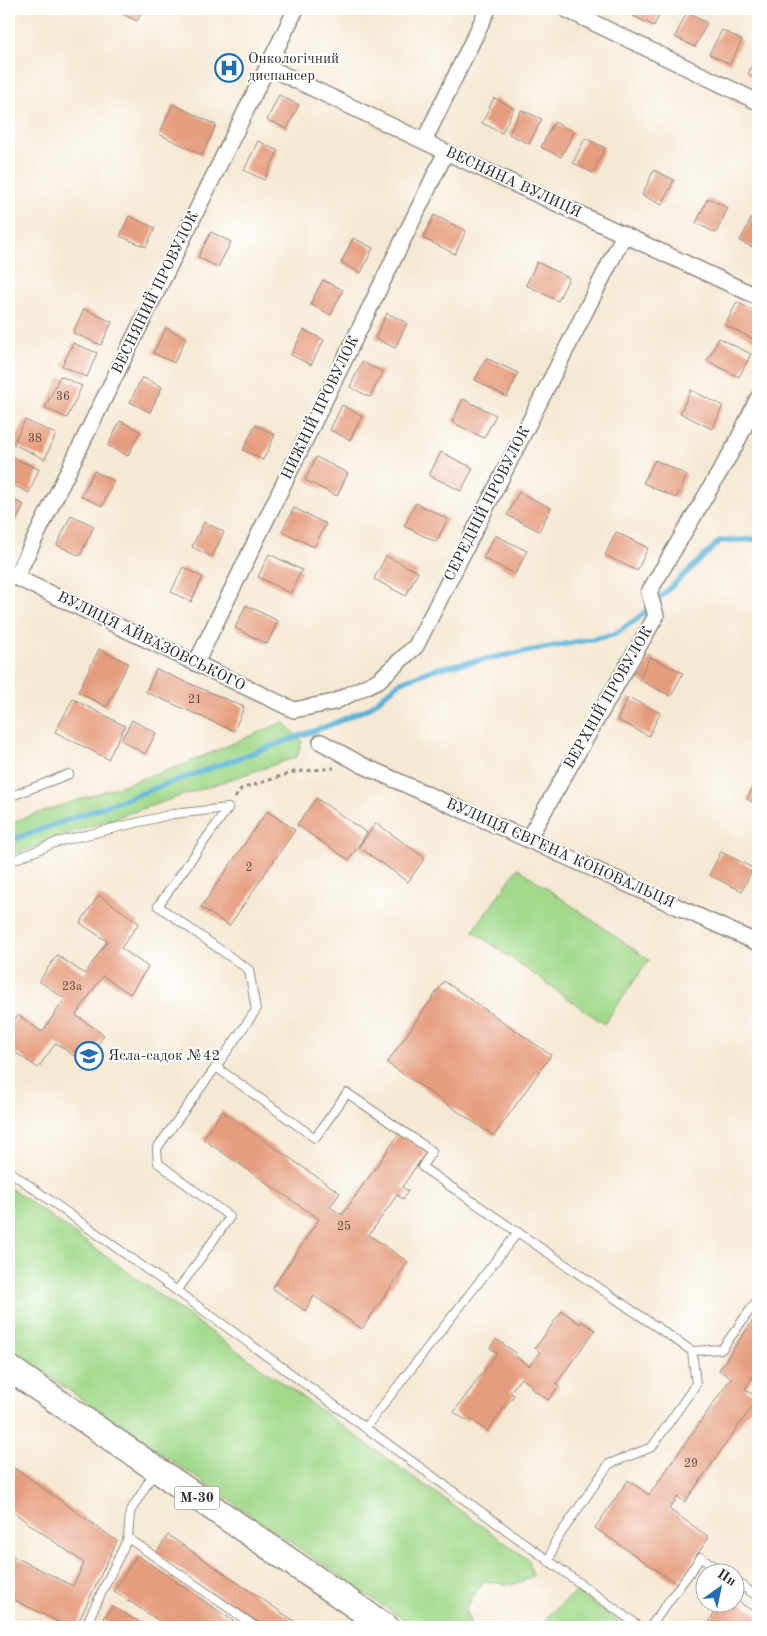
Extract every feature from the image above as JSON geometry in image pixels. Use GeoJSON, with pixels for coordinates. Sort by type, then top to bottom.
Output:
{"type":"FeatureCollection","features":[{"type":"Feature","properties":{"kind":"highway","name":"М-30"},"geometry":{"type":"LineString","coordinates":[[9,1368],[386,1627]]}},
{"type":"Feature","properties":{"kind":"street","name":"ВЕСНЯНИЙ ПРОВУЛОК"},"geometry":{"type":"LineString","coordinates":[[12,575],[296,9]]}},
{"type":"Feature","properties":{"kind":"street"},"geometry":{"type":"LineString","coordinates":[[424,141],[488,9]]}},
{"type":"Feature","properties":{"kind":"street"},"geometry":{"type":"LineString","coordinates":[[565,9],[758,102]]}},
{"type":"Feature","properties":{"kind":"street","name":"ВЕСНЯНА ВУЛИЦЯ"},"geometry":{"type":"LineString","coordinates":[[268,67],[446,152],[758,296]]}},
{"type":"Feature","properties":{"kind":"street","name":"НИЖНІЙ ПРОВУЛОК"},"geometry":{"type":"LineString","coordinates":[[196,663],[446,152]]}},
{"type":"Feature","properties":{"kind":"street","name":"СЕРЕДНІЙ ПРОВУЛОК"},"geometry":{"type":"LineString","coordinates":[[294,710],[334,702],[379,680],[416,646],[624,235]]}},
{"type":"Feature","properties":{"kind":"street","name":"ВЕРХНІЙ ПРОВУЛОК"},"geometry":{"type":"LineString","coordinates":[[528,839],[656,616],[649,592],[735,446],[758,398]]}},
{"type":"Feature","properties":{"kind":"street","name":"ВУЛИЦЯ АЙВАЗОВСЬКОГО"},"geometry":{"type":"LineString","coordinates":[[12,575],[294,710]]}},
{"type":"Feature","properties":{"kind":"street","name":"ВУЛИЦЯ ЄВГЕНА КОНОВАЛЬЦЯ"},"geometry":{"type":"LineString","coordinates":[[320,742],[362,765],[757,938]]}},
{"type":"Feature","properties":{"kind":"lane"},"geometry":{"type":"LineString","coordinates":[[9,797],[69,774]]}},
{"type":"Feature","properties":{"kind":"lane"},"geometry":{"type":"LineString","coordinates":[[9,862],[57,842],[173,814],[228,808]]}},
{"type":"Feature","properties":{"kind":"lane"},"geometry":{"type":"LineString","coordinates":[[177,1291],[230,1217],[158,1163],[157,1148],[256,1010],[249,970],[158,906],[228,808]]}},
{"type":"Feature","properties":{"kind":"lane"},"geometry":{"type":"LineString","coordinates":[[216,1067],[315,1138],[347,1093],[432,1152],[422,1167],[692,1351],[722,1349],[758,1299]]}},
{"type":"Feature","properties":{"kind":"lane"},"geometry":{"type":"LineString","coordinates":[[9,1171],[640,1627]]}},
{"type":"Feature","properties":{"kind":"lane"},"geometry":{"type":"LineString","coordinates":[[365,1428],[518,1232]]}},
{"type":"Feature","properties":{"kind":"lane"},"geometry":{"type":"LineString","coordinates":[[549,1562],[555,1542],[608,1464],[652,1447],[696,1384],[692,1351]]}},
{"type":"Feature","properties":{"kind":"lane"},"geometry":{"type":"LineString","coordinates":[[85,1627],[128,1538],[130,1512],[156,1469]]}},
{"type":"Feature","properties":{"kind":"lane"},"geometry":{"type":"LineString","coordinates":[[128,1538],[256,1627]]}},
{"type":"Feature","properties":{"kind":"lane"},"geometry":{"type":"LineString","coordinates":[[695,1564],[700,1557],[710,1564]]}},
{"type":"Feature","properties":{"kind":"lane"},"geometry":{"type":"LineString","coordinates":[[650,1627],[694,1565]]}},
{"type":"Feature","properties":{"kind":"lane"},"geometry":{"type":"LineString","coordinates":[[744,1587],[758,1597]]}},
{"type":"Feature","properties":{"kind":"path"},"geometry":{"type":"LineString","coordinates":[[228,808],[241,789],[294,772],[362,765]]}},
{"type":"Feature","properties":{"kind":"green space"},"geometry":{"type":"Polygon","coordinates":[[[283,722],[302,741],[297,757],[61,836],[9,857],[9,823],[180,766],[283,722]]]}},
{"type":"Feature","properties":{"kind":"green space"},"geometry":{"type":"Polygon","coordinates":[[[518,868],[649,960],[604,1024],[473,931],[518,868]]]}},
{"type":"Feature","properties":{"kind":"green space"},"geometry":{"type":"Polygon","coordinates":[[[9,1187],[529,1560],[533,1576],[513,1585],[483,1581],[465,1609],[471,1627],[414,1627],[9,1349],[9,1187]]]}},
{"type":"Feature","properties":{"kind":"green space"},"geometry":{"type":"Polygon","coordinates":[[[576,1592],[626,1627],[541,1627],[549,1615],[576,1592]]]}},
{"type":"Feature","properties":{"kind":"building"},"geometry":{"type":"Polygon","coordinates":[[[112,9],[143,9],[137,21],[112,9]]]}},
{"type":"Feature","properties":{"kind":"building"},"geometry":{"type":"Polygon","coordinates":[[[637,9],[662,9],[654,26],[633,16],[637,9]]]}},
{"type":"Feature","properties":{"kind":"building"},"geometry":{"type":"Polygon","coordinates":[[[687,12],[707,23],[695,47],[675,37],[687,12]]]}},
{"type":"Feature","properties":{"kind":"building"},"geometry":{"type":"Polygon","coordinates":[[[722,30],[742,40],[730,64],[709,54],[722,30]]]}},
{"type":"Feature","properties":{"kind":"building"},"geometry":{"type":"Polygon","coordinates":[[[758,52],[758,79],[748,74],[758,52]]]}},
{"type":"Feature","properties":{"kind":"building"},"geometry":{"type":"Polygon","coordinates":[[[279,95],[299,105],[287,129],[267,120],[279,95]]]}},
{"type":"Feature","properties":{"kind":"building"},"geometry":{"type":"Polygon","coordinates":[[[494,98],[514,108],[502,133],[482,123],[494,98]]]}},
{"type":"Feature","properties":{"kind":"building"},"geometry":{"type":"Polygon","coordinates":[[[173,104],[216,125],[202,155],[159,134],[173,104]]]}},
{"type":"Feature","properties":{"kind":"building"},"geometry":{"type":"Polygon","coordinates":[[[521,110],[542,119],[529,144],[509,134],[521,110]]]}},
{"type":"Feature","properties":{"kind":"building"},"geometry":{"type":"Polygon","coordinates":[[[554,122],[574,132],[561,157],[541,147],[554,122]]]}},
{"type":"Feature","properties":{"kind":"building"},"geometry":{"type":"Polygon","coordinates":[[[585,138],[605,148],[593,173],[573,163],[585,138]]]}},
{"type":"Feature","properties":{"kind":"building"},"geometry":{"type":"Polygon","coordinates":[[[258,141],[278,151],[264,180],[244,170],[258,141]]]}},
{"type":"Feature","properties":{"kind":"building"},"geometry":{"type":"Polygon","coordinates":[[[654,170],[674,180],[662,205],[642,195],[654,170]]]}},
{"type":"Feature","properties":{"kind":"building"},"geometry":{"type":"Polygon","coordinates":[[[708,198],[728,208],[716,233],[696,223],[708,198]]]}},
{"type":"Feature","properties":{"kind":"building"},"geometry":{"type":"Polygon","coordinates":[[[434,215],[466,231],[455,254],[423,238],[434,215]]]}},
{"type":"Feature","properties":{"kind":"building"},"geometry":{"type":"Polygon","coordinates":[[[129,216],[155,228],[146,247],[120,236],[129,216]]]}},
{"type":"Feature","properties":{"kind":"building"},"geometry":{"type":"Polygon","coordinates":[[[752,217],[758,220],[758,250],[740,241],[752,217]]]}},
{"type":"Feature","properties":{"kind":"building"},"geometry":{"type":"Polygon","coordinates":[[[211,232],[231,242],[218,267],[198,257],[211,232]]]}},
{"type":"Feature","properties":{"kind":"building"},"geometry":{"type":"Polygon","coordinates":[[[353,238],[373,248],[361,273],[341,263],[353,238]]]}},
{"type":"Feature","properties":{"kind":"building"},"geometry":{"type":"Polygon","coordinates":[[[537,262],[569,278],[558,301],[526,285],[537,262]]]}},
{"type":"Feature","properties":{"kind":"building"},"geometry":{"type":"Polygon","coordinates":[[[323,280],[343,290],[331,315],[310,304],[323,280]]]}},
{"type":"Feature","properties":{"kind":"building"},"geometry":{"type":"Polygon","coordinates":[[[737,302],[758,313],[757,341],[725,325],[737,302]]]}},
{"type":"Feature","properties":{"kind":"building"},"geometry":{"type":"Polygon","coordinates":[[[84,309],[112,322],[101,345],[73,333],[84,309]]]}},
{"type":"Feature","properties":{"kind":"building"},"geometry":{"type":"Polygon","coordinates":[[[387,313],[407,323],[395,348],[375,338],[387,313]]]}},
{"type":"Feature","properties":{"kind":"building"},"geometry":{"type":"Polygon","coordinates":[[[166,328],[186,338],[174,363],[153,353],[166,328]]]}},
{"type":"Feature","properties":{"kind":"building"},"geometry":{"type":"Polygon","coordinates":[[[304,330],[324,340],[311,365],[291,355],[304,330]]]}},
{"type":"Feature","properties":{"kind":"building"},"geometry":{"type":"Polygon","coordinates":[[[719,338],[751,354],[739,377],[707,361],[719,338]]]}},
{"type":"Feature","properties":{"kind":"building"},"geometry":{"type":"Polygon","coordinates":[[[73,343],[97,353],[87,377],[62,366],[73,343]]]}},
{"type":"Feature","properties":{"kind":"building"},"geometry":{"type":"Polygon","coordinates":[[[486,358],[518,373],[507,397],[475,380],[486,358]]]}},
{"type":"Feature","properties":{"kind":"building"},"geometry":{"type":"Polygon","coordinates":[[[362,362],[383,372],[370,397],[350,387],[362,362]]]}},
{"type":"Feature","properties":{"kind":"building"},"geometry":{"type":"Polygon","coordinates":[[[60,376],[82,386],[67,418],[45,408],[60,376]]]}},
{"type":"Feature","properties":{"kind":"building"},"geometry":{"type":"Polygon","coordinates":[[[142,377],[162,387],[150,412],[130,402],[142,377]]]}},
{"type":"Feature","properties":{"kind":"building"},"geometry":{"type":"Polygon","coordinates":[[[691,390],[723,406],[712,429],[680,413],[691,390]]]}},
{"type":"Feature","properties":{"kind":"building"},"geometry":{"type":"Polygon","coordinates":[[[463,399],[496,415],[484,438],[452,422],[463,399]]]}},
{"type":"Feature","properties":{"kind":"building"},"geometry":{"type":"Polygon","coordinates":[[[342,405],[362,416],[350,440],[330,430],[342,405]]]}},
{"type":"Feature","properties":{"kind":"building"},"geometry":{"type":"Polygon","coordinates":[[[25,420],[56,434],[45,459],[13,444],[25,420]]]}},
{"type":"Feature","properties":{"kind":"building"},"geometry":{"type":"Polygon","coordinates":[[[120,421],[140,431],[128,456],[108,446],[120,421]]]}},
{"type":"Feature","properties":{"kind":"building"},"geometry":{"type":"Polygon","coordinates":[[[255,425],[275,435],[263,460],[243,450],[255,425]]]}},
{"type":"Feature","properties":{"kind":"building"},"geometry":{"type":"Polygon","coordinates":[[[441,452],[473,468],[461,491],[429,475],[441,452]]]}},
{"type":"Feature","properties":{"kind":"building"},"geometry":{"type":"Polygon","coordinates":[[[12,457],[39,469],[29,493],[9,483],[9,464],[12,457]]]}},
{"type":"Feature","properties":{"kind":"building"},"geometry":{"type":"Polygon","coordinates":[[[316,457],[348,473],[337,496],[305,480],[316,457]]]}},
{"type":"Feature","properties":{"kind":"building"},"geometry":{"type":"Polygon","coordinates":[[[655,460],[687,475],[676,498],[643,483],[655,460]]]}},
{"type":"Feature","properties":{"kind":"building"},"geometry":{"type":"Polygon","coordinates":[[[94,471],[114,481],[102,506],[81,496],[94,471]]]}},
{"type":"Feature","properties":{"kind":"building"},"geometry":{"type":"Polygon","coordinates":[[[519,492],[551,508],[539,531],[507,515],[519,492]]]}},
{"type":"Feature","properties":{"kind":"building"},"geometry":{"type":"Polygon","coordinates":[[[9,498],[24,505],[13,527],[9,525],[9,498]]]}},
{"type":"Feature","properties":{"kind":"building"},"geometry":{"type":"Polygon","coordinates":[[[416,503],[448,519],[436,542],[404,526],[416,503]]]}},
{"type":"Feature","properties":{"kind":"building"},"geometry":{"type":"Polygon","coordinates":[[[294,508],[326,524],[314,547],[282,531],[294,508]]]}},
{"type":"Feature","properties":{"kind":"building"},"geometry":{"type":"Polygon","coordinates":[[[71,515],[94,526],[80,556],[57,545],[71,515]]]}},
{"type":"Feature","properties":{"kind":"building"},"geometry":{"type":"Polygon","coordinates":[[[204,522],[224,532],[212,557],[192,547],[204,522]]]}},
{"type":"Feature","properties":{"kind":"building"},"geometry":{"type":"Polygon","coordinates":[[[616,532],[648,548],[637,571],[605,555],[616,532]]]}},
{"type":"Feature","properties":{"kind":"building"},"geometry":{"type":"Polygon","coordinates":[[[495,535],[527,551],[515,574],[483,558],[495,535]]]}},
{"type":"Feature","properties":{"kind":"building"},"geometry":{"type":"Polygon","coordinates":[[[269,554],[302,570],[290,593],[258,577],[269,554]]]}},
{"type":"Feature","properties":{"kind":"building"},"geometry":{"type":"Polygon","coordinates":[[[386,556],[418,572],[406,596],[374,579],[386,556]]]}},
{"type":"Feature","properties":{"kind":"building"},"geometry":{"type":"Polygon","coordinates":[[[183,567],[203,577],[191,602],[171,592],[183,567]]]}},
{"type":"Feature","properties":{"kind":"building"},"geometry":{"type":"Polygon","coordinates":[[[246,605],[278,621],[267,644],[235,628],[246,605]]]}},
{"type":"Feature","properties":{"kind":"building"},"geometry":{"type":"Polygon","coordinates":[[[99,649],[128,663],[107,707],[78,692],[99,649]]]}},
{"type":"Feature","properties":{"kind":"building"},"geometry":{"type":"Polygon","coordinates":[[[650,657],[683,673],[671,696],[639,680],[650,657]]]}},
{"type":"Feature","properties":{"kind":"building"},"geometry":{"type":"Polygon","coordinates":[[[156,669],[244,707],[234,731],[146,692],[156,669]]]}},
{"type":"Feature","properties":{"kind":"building"},"geometry":{"type":"Polygon","coordinates":[[[628,697],[660,713],[649,736],[617,720],[628,697]]]}},
{"type":"Feature","properties":{"kind":"building"},"geometry":{"type":"Polygon","coordinates":[[[73,699],[125,726],[108,759],[55,732],[73,699]]]}},
{"type":"Feature","properties":{"kind":"building"},"geometry":{"type":"Polygon","coordinates":[[[132,720],[156,733],[145,754],[121,740],[132,720]]]}},
{"type":"Feature","properties":{"kind":"building"},"geometry":{"type":"Polygon","coordinates":[[[758,776],[758,805],[747,799],[758,776]]]}},
{"type":"Feature","properties":{"kind":"building"},"geometry":{"type":"Polygon","coordinates":[[[316,798],[367,833],[349,860],[297,825],[316,798]]]}},
{"type":"Feature","properties":{"kind":"building"},"geometry":{"type":"Polygon","coordinates":[[[267,811],[295,830],[229,926],[201,907],[267,811]]]}},
{"type":"Feature","properties":{"kind":"building"},"geometry":{"type":"Polygon","coordinates":[[[376,823],[425,858],[408,882],[359,847],[376,823]]]}},
{"type":"Feature","properties":{"kind":"building"},"geometry":{"type":"Polygon","coordinates":[[[721,852],[753,868],[742,891],[709,875],[721,852]]]}},
{"type":"Feature","properties":{"kind":"building"},"geometry":{"type":"Polygon","coordinates":[[[99,895],[139,923],[121,948],[148,967],[130,994],[103,976],[76,1015],[104,1035],[84,1063],[56,1043],[38,1068],[9,1048],[9,1029],[18,1015],[42,1032],[65,999],[39,981],[57,955],[85,974],[107,941],[80,923],[99,895]]]}},
{"type":"Feature","properties":{"kind":"building"},"geometry":{"type":"Polygon","coordinates":[[[444,981],[551,1055],[494,1136],[387,1063],[444,981]]]}},
{"type":"Feature","properties":{"kind":"building"},"geometry":{"type":"Polygon","coordinates":[[[222,1111],[340,1193],[330,1207],[342,1215],[399,1134],[426,1152],[402,1187],[408,1191],[403,1199],[397,1195],[369,1235],[408,1262],[362,1329],[314,1296],[305,1311],[272,1288],[319,1219],[203,1139],[222,1111]]]}},
{"type":"Feature","properties":{"kind":"building"},"geometry":{"type":"Polygon","coordinates":[[[562,1311],[580,1324],[582,1321],[595,1330],[556,1384],[559,1386],[548,1400],[521,1378],[510,1392],[514,1395],[487,1431],[469,1418],[467,1421],[454,1412],[497,1353],[490,1348],[496,1339],[516,1353],[514,1355],[529,1366],[540,1352],[535,1348],[562,1311]]]}},
{"type":"Feature","properties":{"kind":"building"},"geometry":{"type":"Polygon","coordinates":[[[758,1313],[758,1369],[745,1389],[758,1398],[685,1502],[678,1497],[669,1509],[709,1537],[677,1584],[595,1528],[628,1480],[649,1495],[731,1378],[719,1370],[758,1313]]]}},
{"type":"Feature","properties":{"kind":"building"},"geometry":{"type":"Polygon","coordinates":[[[9,1464],[117,1541],[76,1627],[55,1627],[58,1622],[9,1597],[9,1554],[73,1586],[84,1563],[9,1509],[9,1464]]]}},
{"type":"Feature","properties":{"kind":"building"},"geometry":{"type":"Polygon","coordinates":[[[168,1535],[303,1627],[265,1627],[156,1553],[168,1535]]]}},
{"type":"Feature","properties":{"kind":"building"},"geometry":{"type":"Polygon","coordinates":[[[137,1555],[242,1627],[168,1627],[114,1591],[137,1555]]]}},
{"type":"Feature","properties":{"kind":"building"},"geometry":{"type":"Polygon","coordinates":[[[744,1605],[758,1615],[758,1627],[718,1627],[709,1621],[714,1614],[744,1614],[744,1605]]]}},
{"type":"Feature","properties":{"kind":"building"},"geometry":{"type":"Polygon","coordinates":[[[112,1606],[142,1624],[140,1627],[114,1627],[103,1620],[112,1606]]]}},
{"type":"Feature","properties":{"kind":"waterway"},"geometry":{"type":"LineString","coordinates":[[9,841],[330,725],[369,708],[399,683],[434,669],[613,635],[637,619],[720,541],[758,539]]}},
{"type":"Feature","properties":{"kind":"place","name":"Онкологічний диспансер"},"geometry":{"type":"Point","coordinates":[229,68]}},
{"type":"Feature","properties":{"kind":"place","name":"Ясла-садок №42"},"geometry":{"type":"Point","coordinates":[89,1056]}}]}
